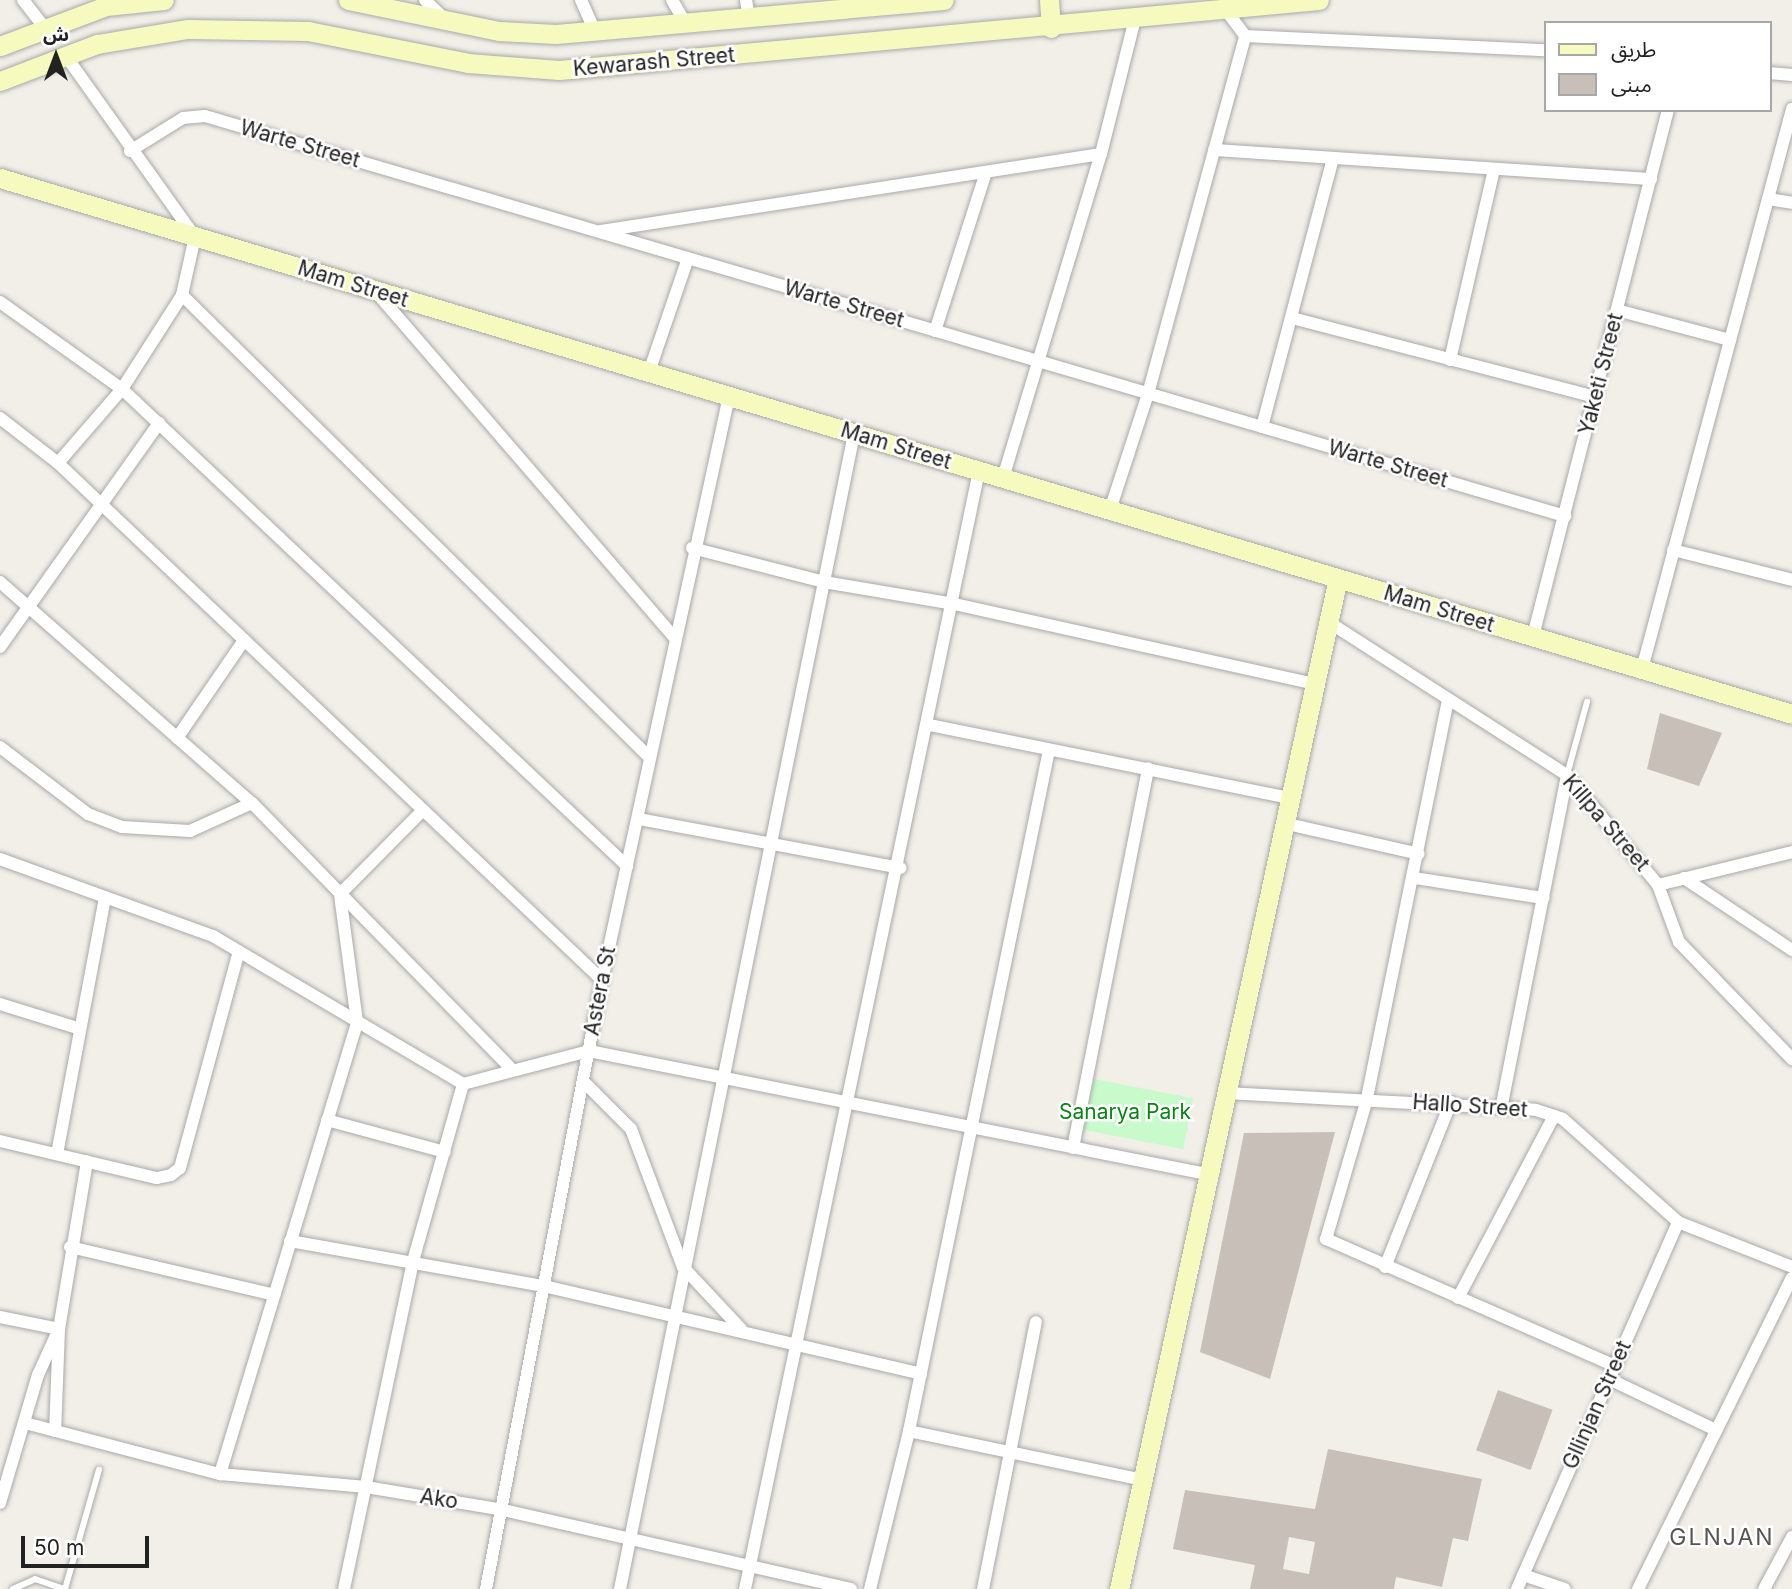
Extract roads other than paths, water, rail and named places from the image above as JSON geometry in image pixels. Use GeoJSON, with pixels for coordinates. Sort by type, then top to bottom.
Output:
{"type":"FeatureCollection","features":[{"type":"Feature","properties":{"kind":"street"},"geometry":{"type":"LineString","coordinates":[[23,0],[45,28]]}},
{"type":"Feature","properties":{"kind":"street"},"geometry":{"type":"LineString","coordinates":[[0,46],[104,3],[164,0]]}},
{"type":"Feature","properties":{"kind":"street","name":"Kewarash Street"},"geometry":{"type":"LineString","coordinates":[[348,0],[448,22],[529,33],[595,31],[684,21],[747,9],[944,0]]}},
{"type":"Feature","properties":{"kind":"street"},"geometry":{"type":"LineString","coordinates":[[425,0],[448,22]]}},
{"type":"Feature","properties":{"kind":"street"},"geometry":{"type":"LineString","coordinates":[[582,0],[595,31]]}},
{"type":"Feature","properties":{"kind":"street"},"geometry":{"type":"LineString","coordinates":[[672,0],[684,21]]}},
{"type":"Feature","properties":{"kind":"street"},"geometry":{"type":"LineString","coordinates":[[1049,0],[1051,28]]}},
{"type":"Feature","properties":{"kind":"street","name":"Kewarash Street"},"geometry":{"type":"LineString","coordinates":[[0,81],[65,55],[147,33],[262,26],[468,63],[559,70],[1051,28],[1135,19],[1165,8],[1225,9],[1319,0]]}},
{"type":"Feature","properties":{"kind":"street"},"geometry":{"type":"LineString","coordinates":[[1225,9],[1245,36]]}},
{"type":"Feature","properties":{"kind":"street"},"geometry":{"type":"LineString","coordinates":[[1003,478],[1101,154],[1135,19]]}},
{"type":"Feature","properties":{"kind":"street"},"geometry":{"type":"LineString","coordinates":[[1245,36],[1544,50]]}},
{"type":"Feature","properties":{"kind":"street"},"geometry":{"type":"LineString","coordinates":[[1110,510],[1148,394],[1245,36]]}},
{"type":"Feature","properties":{"kind":"street"},"geometry":{"type":"LineString","coordinates":[[58,463],[122,389],[182,295],[195,237],[130,151],[65,55]]}},
{"type":"Feature","properties":{"kind":"street"},"geometry":{"type":"LineString","coordinates":[[1771,73],[1792,75]]}},
{"type":"Feature","properties":{"kind":"street"},"geometry":{"type":"LineString","coordinates":[[1642,669],[1792,109]]}},
{"type":"Feature","properties":{"kind":"street","name":"Yaketi Street"},"geometry":{"type":"LineString","coordinates":[[1532,636],[1668,112]]}},
{"type":"Feature","properties":{"kind":"street","name":"Warte Street"},"geometry":{"type":"LineString","coordinates":[[130,151],[183,118],[205,116],[1565,516]]}},
{"type":"Feature","properties":{"kind":"street"},"geometry":{"type":"LineString","coordinates":[[1214,150],[1651,179]]}},
{"type":"Feature","properties":{"kind":"street"},"geometry":{"type":"LineString","coordinates":[[597,231],[1101,154]]}},
{"type":"Feature","properties":{"kind":"street"},"geometry":{"type":"LineString","coordinates":[[1262,427],[1333,158]]}},
{"type":"Feature","properties":{"kind":"street"},"geometry":{"type":"LineString","coordinates":[[1450,359],[1494,169]]}},
{"type":"Feature","properties":{"kind":"street"},"geometry":{"type":"LineString","coordinates":[[935,331],[986,172]]}},
{"type":"Feature","properties":{"kind":"street","name":"Mam Street"},"geometry":{"type":"LineString","coordinates":[[0,178],[1792,714]]}},
{"type":"Feature","properties":{"kind":"street"},"geometry":{"type":"LineString","coordinates":[[1768,199],[1792,202]]}},
{"type":"Feature","properties":{"kind":"street"},"geometry":{"type":"LineString","coordinates":[[649,372],[688,258]]}},
{"type":"Feature","properties":{"kind":"street"},"geometry":{"type":"LineString","coordinates":[[375,291],[674,637]]}},
{"type":"Feature","properties":{"kind":"street"},"geometry":{"type":"LineString","coordinates":[[182,295],[649,757]]}},
{"type":"Feature","properties":{"kind":"street"},"geometry":{"type":"LineString","coordinates":[[0,302],[122,389],[627,866]]}},
{"type":"Feature","properties":{"kind":"street"},"geometry":{"type":"LineString","coordinates":[[1617,310],[1730,340]]}},
{"type":"Feature","properties":{"kind":"street"},"geometry":{"type":"LineString","coordinates":[[1292,318],[1595,397]]}},
{"type":"Feature","properties":{"kind":"street","name":"Astera St"},"geometry":{"type":"LineString","coordinates":[[486,1589],[548,1287],[602,980],[639,819],[692,548],[729,396]]}},
{"type":"Feature","properties":{"kind":"street"},"geometry":{"type":"LineString","coordinates":[[0,418],[58,463],[102,504],[602,980]]}},
{"type":"Feature","properties":{"kind":"street"},"geometry":{"type":"LineString","coordinates":[[0,647],[159,423]]}},
{"type":"Feature","properties":{"kind":"street"},"geometry":{"type":"LineString","coordinates":[[620,1589],[672,1315],[854,434]]}},
{"type":"Feature","properties":{"kind":"street"},"geometry":{"type":"LineString","coordinates":[[745,1589],[930,725],[979,471]]}},
{"type":"Feature","properties":{"kind":"street"},"geometry":{"type":"LineString","coordinates":[[692,548],[824,582],[954,604],[1311,683]]}},
{"type":"Feature","properties":{"kind":"street"},"geometry":{"type":"LineString","coordinates":[[1673,551],[1792,580]]}},
{"type":"Feature","properties":{"kind":"street"},"geometry":{"type":"LineString","coordinates":[[1119,1589],[1311,683],[1338,578]]}},
{"type":"Feature","properties":{"kind":"street"},"geometry":{"type":"LineString","coordinates":[[0,582],[252,803],[510,1067]]}},
{"type":"Feature","properties":{"kind":"street","name":"Killpa Street"},"geometry":{"type":"LineString","coordinates":[[1327,621],[1567,775],[1658,885],[1679,942],[1792,1059]]}},
{"type":"Feature","properties":{"kind":"street"},"geometry":{"type":"LineString","coordinates":[[177,738],[244,640]]}},
{"type":"Feature","properties":{"kind":"street"},"geometry":{"type":"LineString","coordinates":[[1448,700],[1415,878],[1367,1099],[1326,1239],[1615,1366]]}},
{"type":"Feature","properties":{"kind":"street"},"geometry":{"type":"LineString","coordinates":[[930,725],[1288,798]]}},
{"type":"Feature","properties":{"kind":"street"},"geometry":{"type":"LineString","coordinates":[[0,747],[88,814],[122,827],[190,831],[252,803]]}},
{"type":"Feature","properties":{"kind":"street"},"geometry":{"type":"LineString","coordinates":[[870,1589],[909,1431],[967,1128],[1049,750]]}},
{"type":"Feature","properties":{"kind":"street"},"geometry":{"type":"LineString","coordinates":[[1073,1148],[1148,768]]}},
{"type":"Feature","properties":{"kind":"street"},"geometry":{"type":"LineString","coordinates":[[1502,1104],[1567,775]]}},
{"type":"Feature","properties":{"kind":"street"},"geometry":{"type":"LineString","coordinates":[[340,894],[423,810]]}},
{"type":"Feature","properties":{"kind":"street"},"geometry":{"type":"LineString","coordinates":[[639,819],[900,868]]}},
{"type":"Feature","properties":{"kind":"street"},"geometry":{"type":"LineString","coordinates":[[1283,824],[1419,854]]}},
{"type":"Feature","properties":{"kind":"street"},"geometry":{"type":"LineString","coordinates":[[1658,885],[1792,852]]}},
{"type":"Feature","properties":{"kind":"street"},"geometry":{"type":"LineString","coordinates":[[0,859],[213,936],[238,954],[463,1084]]}},
{"type":"Feature","properties":{"kind":"street"},"geometry":{"type":"LineString","coordinates":[[1415,878],[1543,898]]}},
{"type":"Feature","properties":{"kind":"street"},"geometry":{"type":"LineString","coordinates":[[1684,878],[1792,950]]}},
{"type":"Feature","properties":{"kind":"street"},"geometry":{"type":"LineString","coordinates":[[220,1475],[357,1022],[340,894]]}},
{"type":"Feature","properties":{"kind":"street"},"geometry":{"type":"LineString","coordinates":[[57,1154],[77,1028],[105,897]]}},
{"type":"Feature","properties":{"kind":"street"},"geometry":{"type":"LineString","coordinates":[[0,1141],[157,1178],[180,1168],[238,954]]}},
{"type":"Feature","properties":{"kind":"street"},"geometry":{"type":"LineString","coordinates":[[0,1004],[77,1028]]}},
{"type":"Feature","properties":{"kind":"street"},"geometry":{"type":"LineString","coordinates":[[463,1084],[510,1067],[589,1051],[1206,1174]]}},
{"type":"Feature","properties":{"kind":"street"},"geometry":{"type":"LineString","coordinates":[[584,1082],[631,1129],[683,1267],[741,1329]]}},
{"type":"Feature","properties":{"kind":"street"},"geometry":{"type":"LineString","coordinates":[[344,1589],[413,1261],[463,1084]]}},
{"type":"Feature","properties":{"kind":"street","name":"Hallo Street"},"geometry":{"type":"LineString","coordinates":[[1226,1093],[1502,1104],[1554,1116],[1678,1222],[1792,1267]]}},
{"type":"Feature","properties":{"kind":"street"},"geometry":{"type":"LineString","coordinates":[[1385,1267],[1451,1102]]}},
{"type":"Feature","properties":{"kind":"street"},"geometry":{"type":"LineString","coordinates":[[1458,1298],[1554,1116]]}},
{"type":"Feature","properties":{"kind":"street"},"geometry":{"type":"LineString","coordinates":[[327,1120],[445,1152]]}},
{"type":"Feature","properties":{"kind":"street"},"geometry":{"type":"LineString","coordinates":[[55,1432],[59,1329],[87,1161]]}},
{"type":"Feature","properties":{"kind":"street","name":"Gllinjan Street"},"geometry":{"type":"LineString","coordinates":[[1517,1589],[1678,1222]]}},
{"type":"Feature","properties":{"kind":"street"},"geometry":{"type":"LineString","coordinates":[[290,1241],[548,1287],[797,1341],[921,1374]]}},
{"type":"Feature","properties":{"kind":"street"},"geometry":{"type":"LineString","coordinates":[[71,1247],[274,1295]]}},
{"type":"Feature","properties":{"kind":"street"},"geometry":{"type":"LineString","coordinates":[[1638,1589],[1792,1278]]}},
{"type":"Feature","properties":{"kind":"street"},"geometry":{"type":"LineString","coordinates":[[0,1317],[59,1329]]}},
{"type":"Feature","properties":{"kind":"street"},"geometry":{"type":"LineString","coordinates":[[983,1589],[1014,1453],[1037,1322]]}},
{"type":"Feature","properties":{"kind":"street"},"geometry":{"type":"LineString","coordinates":[[0,1503],[59,1329]]}},
{"type":"Feature","properties":{"kind":"street"},"geometry":{"type":"LineString","coordinates":[[1609,1379],[1716,1430]]}},
{"type":"Feature","properties":{"kind":"street","name":"Ako"},"geometry":{"type":"LineString","coordinates":[[25,1423],[220,1475],[366,1487],[503,1510],[628,1541],[851,1589]]}},
{"type":"Feature","properties":{"kind":"street"},"geometry":{"type":"LineString","coordinates":[[909,1431],[1144,1480]]}},
{"type":"Feature","properties":{"kind":"street"},"geometry":{"type":"LineString","coordinates":[[0,1459],[15,1462]]}},
{"type":"Feature","properties":{"kind":"street"},"geometry":{"type":"LineString","coordinates":[[1764,1589],[1792,1537]]}},
{"type":"Feature","properties":{"kind":"street"},"geometry":{"type":"LineString","coordinates":[[1523,1575],[1565,1589]]}},
{"type":"Feature","properties":{"kind":"lane"},"geometry":{"type":"LineString","coordinates":[[1567,775],[1587,702]]}},
{"type":"Feature","properties":{"kind":"lane"},"geometry":{"type":"LineString","coordinates":[[12,1589],[35,1579],[64,1589],[99,1470]]}},
{"type":"Feature","properties":{"kind":"district","name":"GLNJAN"},"geometry":{"type":"Point","coordinates":[1722,1537]}},
{"type":"Feature","properties":{"kind":"park label","name":"Sanarya Park"},"geometry":{"type":"Point","coordinates":[1125,1112]}}]}
